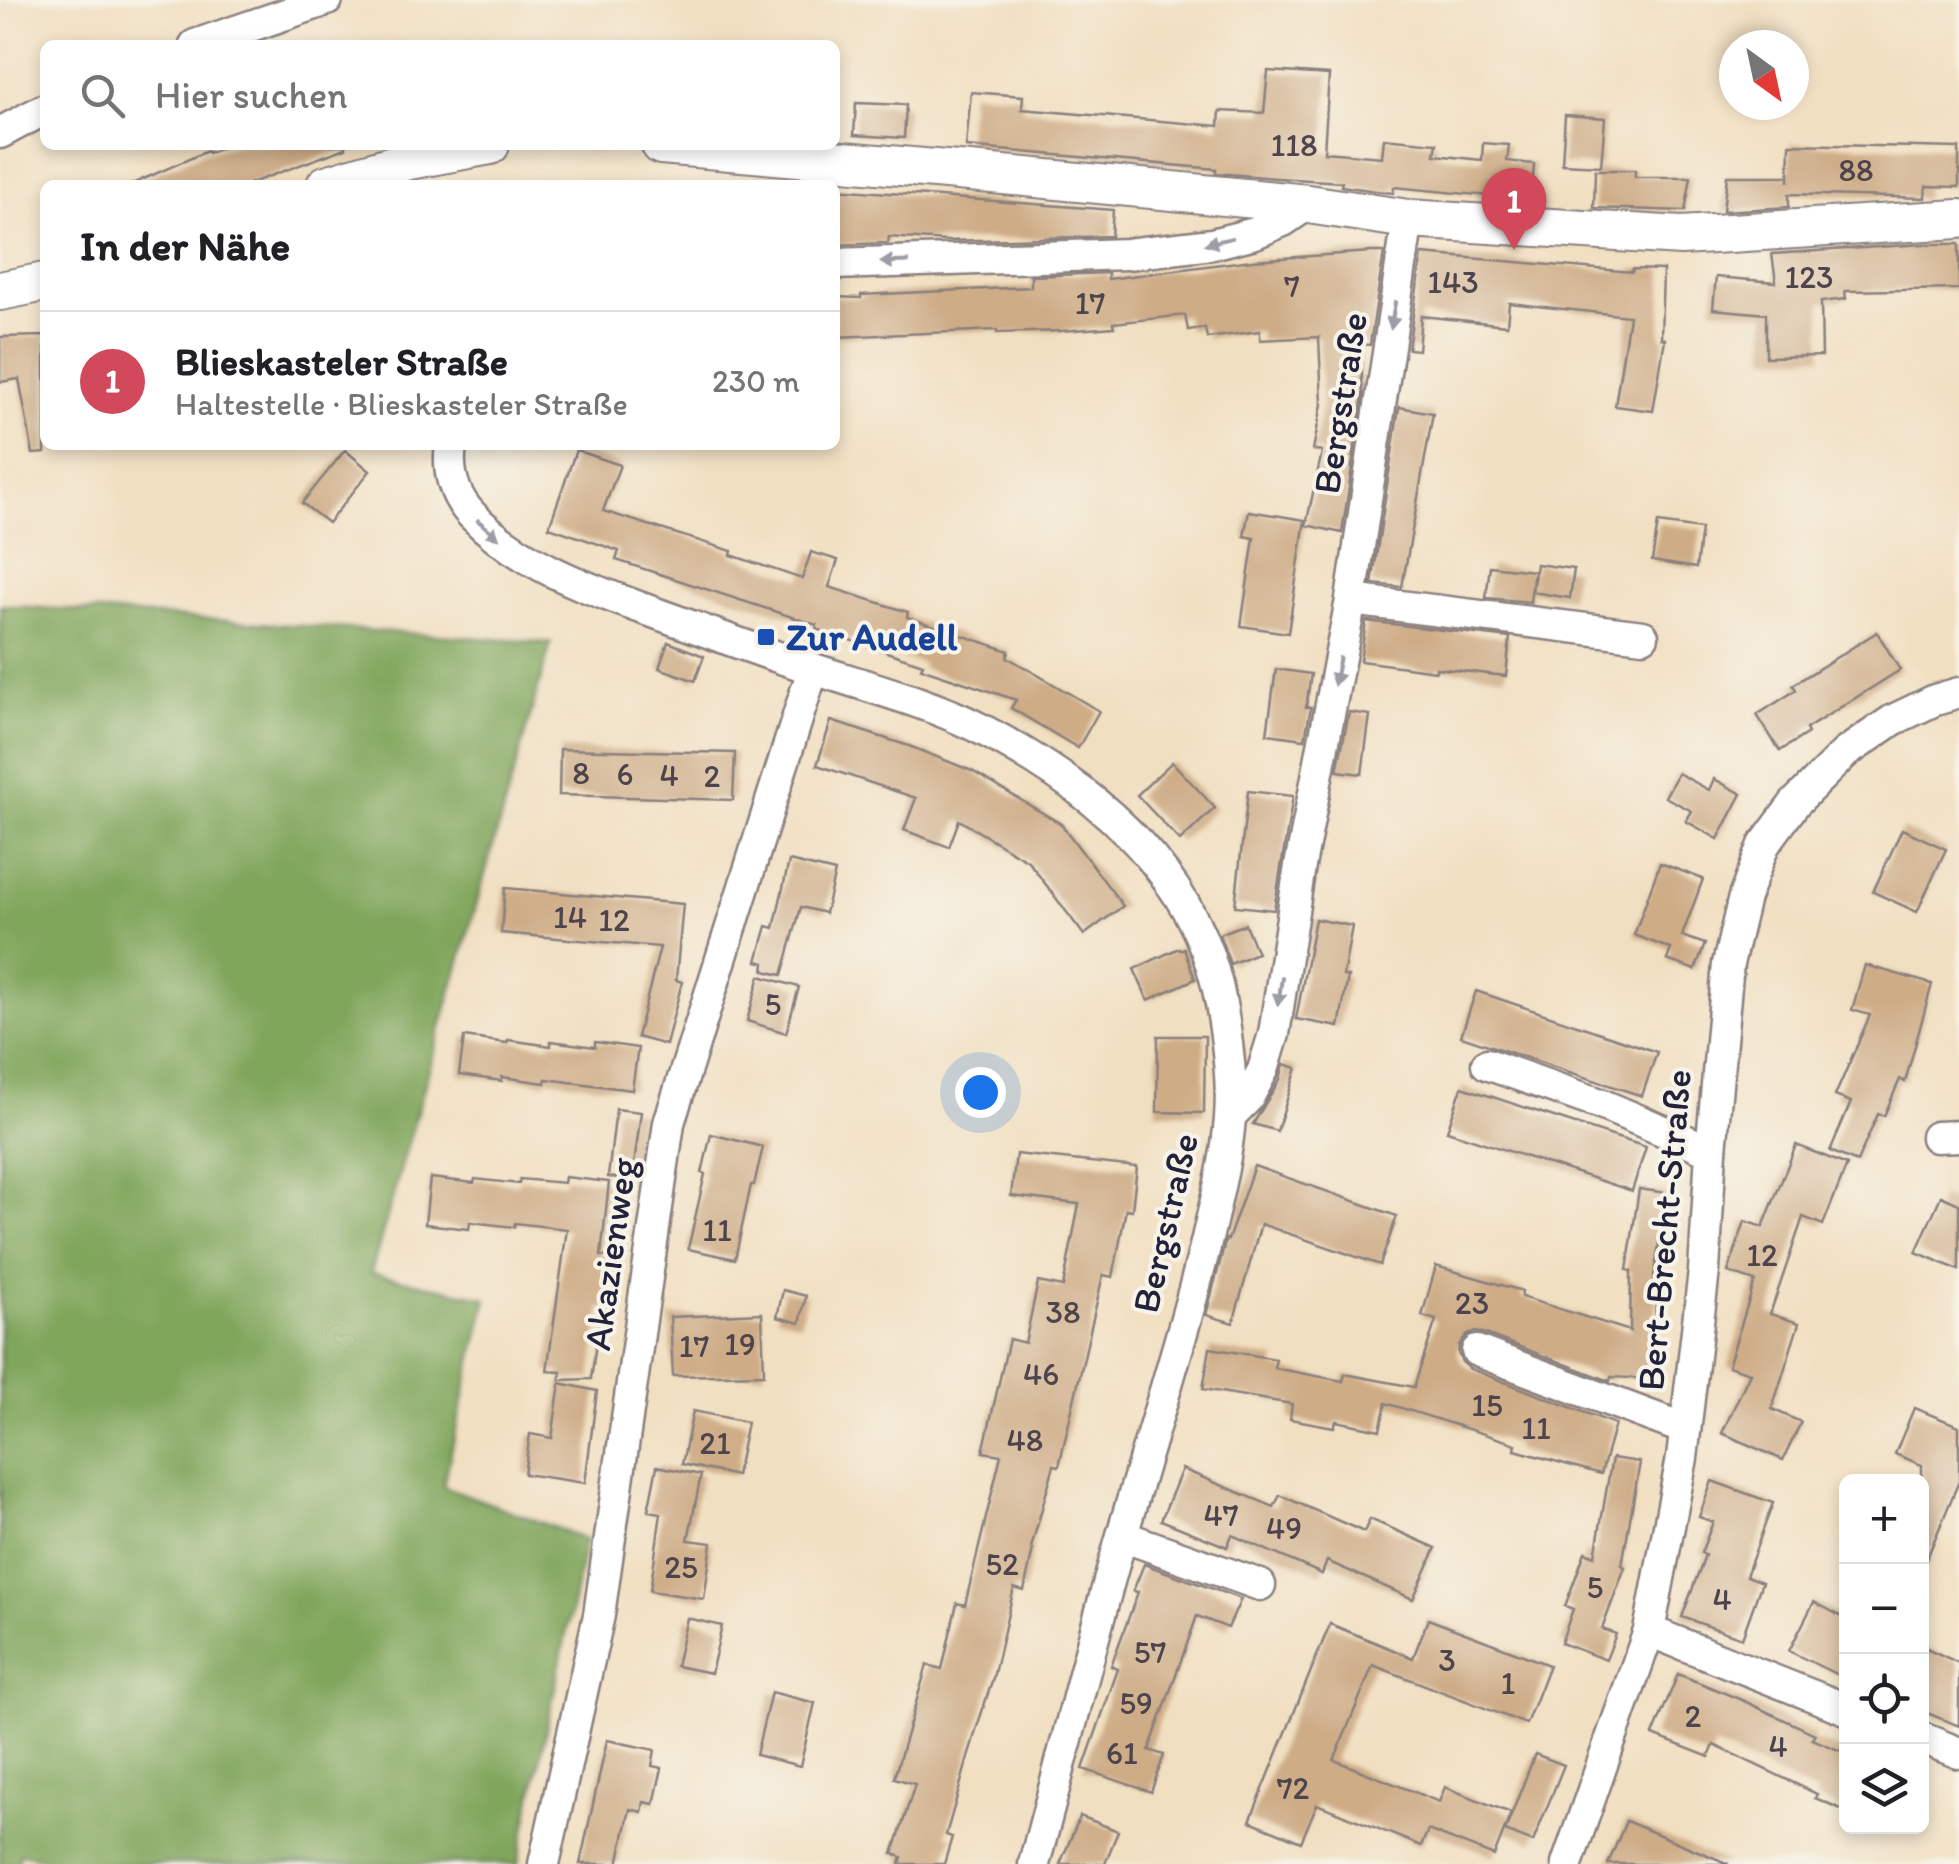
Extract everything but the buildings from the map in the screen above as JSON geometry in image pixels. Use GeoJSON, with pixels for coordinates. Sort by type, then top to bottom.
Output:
{"type":"FeatureCollection","features":[{"type":"Feature","properties":{"kind":"main road"},"geometry":{"type":"LineString","coordinates":[[343,180],[409,160],[463,150]]}},
{"type":"Feature","properties":{"kind":"main road"},"geometry":{"type":"LineString","coordinates":[[718,150],[1308,204],[1408,219],[1682,236],[1959,219]]}},
{"type":"Feature","properties":{"kind":"main road"},"geometry":{"type":"LineString","coordinates":[[0,291],[40,283]]}},
{"type":"Feature","properties":{"kind":"street"},"geometry":{"type":"LineString","coordinates":[[210,40],[327,0]]}},
{"type":"Feature","properties":{"kind":"street"},"geometry":{"type":"LineString","coordinates":[[0,133],[40,112]]}},
{"type":"Feature","properties":{"kind":"street"},"geometry":{"type":"LineString","coordinates":[[840,264],[1127,254],[1212,244],[1255,233],[1308,204]]}},
{"type":"Feature","properties":{"kind":"street","name":"Bergstraße"},"geometry":{"type":"LineString","coordinates":[[1034,1864],[1122,1536],[1196,1284],[1219,1188],[1231,1114],[1256,1084],[1274,1034],[1300,866],[1351,600],[1408,219]]}},
{"type":"Feature","properties":{"kind":"street"},"geometry":{"type":"LineString","coordinates":[[451,450],[456,492],[470,513],[536,564],[598,592],[974,725],[1069,781],[1116,819],[1156,862],[1186,908],[1210,958],[1228,1058],[1231,1114]]}},
{"type":"Feature","properties":{"kind":"street"},"geometry":{"type":"LineString","coordinates":[[1351,600],[1643,636]]}},
{"type":"Feature","properties":{"kind":"street","name":"Akazienweg"},"geometry":{"type":"LineString","coordinates":[[544,1864],[599,1615],[669,1124],[813,669]]}},
{"type":"Feature","properties":{"kind":"street","name":"Bert-Brecht-Straße"},"geometry":{"type":"LineString","coordinates":[[1567,1864],[1649,1630],[1682,1458],[1704,1270],[1728,964],[1744,896],[1764,846],[1795,803],[1845,753],[1893,720],[1959,693]]}},
{"type":"Feature","properties":{"kind":"street"},"geometry":{"type":"LineString","coordinates":[[1488,1064],[1602,1105],[1711,1151]]}},
{"type":"Feature","properties":{"kind":"street"},"geometry":{"type":"LineString","coordinates":[[1478,1351],[1685,1429]]}},
{"type":"Feature","properties":{"kind":"street"},"geometry":{"type":"LineString","coordinates":[[1122,1536],[1260,1585]]}},
{"type":"Feature","properties":{"kind":"street"},"geometry":{"type":"LineString","coordinates":[[1649,1630],[1839,1706]]}},
{"type":"Feature","properties":{"kind":"street"},"geometry":{"type":"LineString","coordinates":[[1929,1741],[1959,1753]]}},
{"type":"Feature","properties":{"kind":"green space"},"geometry":{"type":"Polygon","coordinates":[[[0,605],[551,643],[371,1273],[487,1298],[443,1486],[586,1539],[518,1864],[72,1864],[20,1853],[18,1864],[0,1864],[0,605]]]}},
{"type":"Feature","properties":{"kind":"place","name":"Blieskasteler Straße"},"geometry":{"type":"Point","coordinates":[1514,250]}},
{"type":"Feature","properties":{"kind":"place","name":"Zur Audell"},"geometry":{"type":"Point","coordinates":[766,637]}}]}
